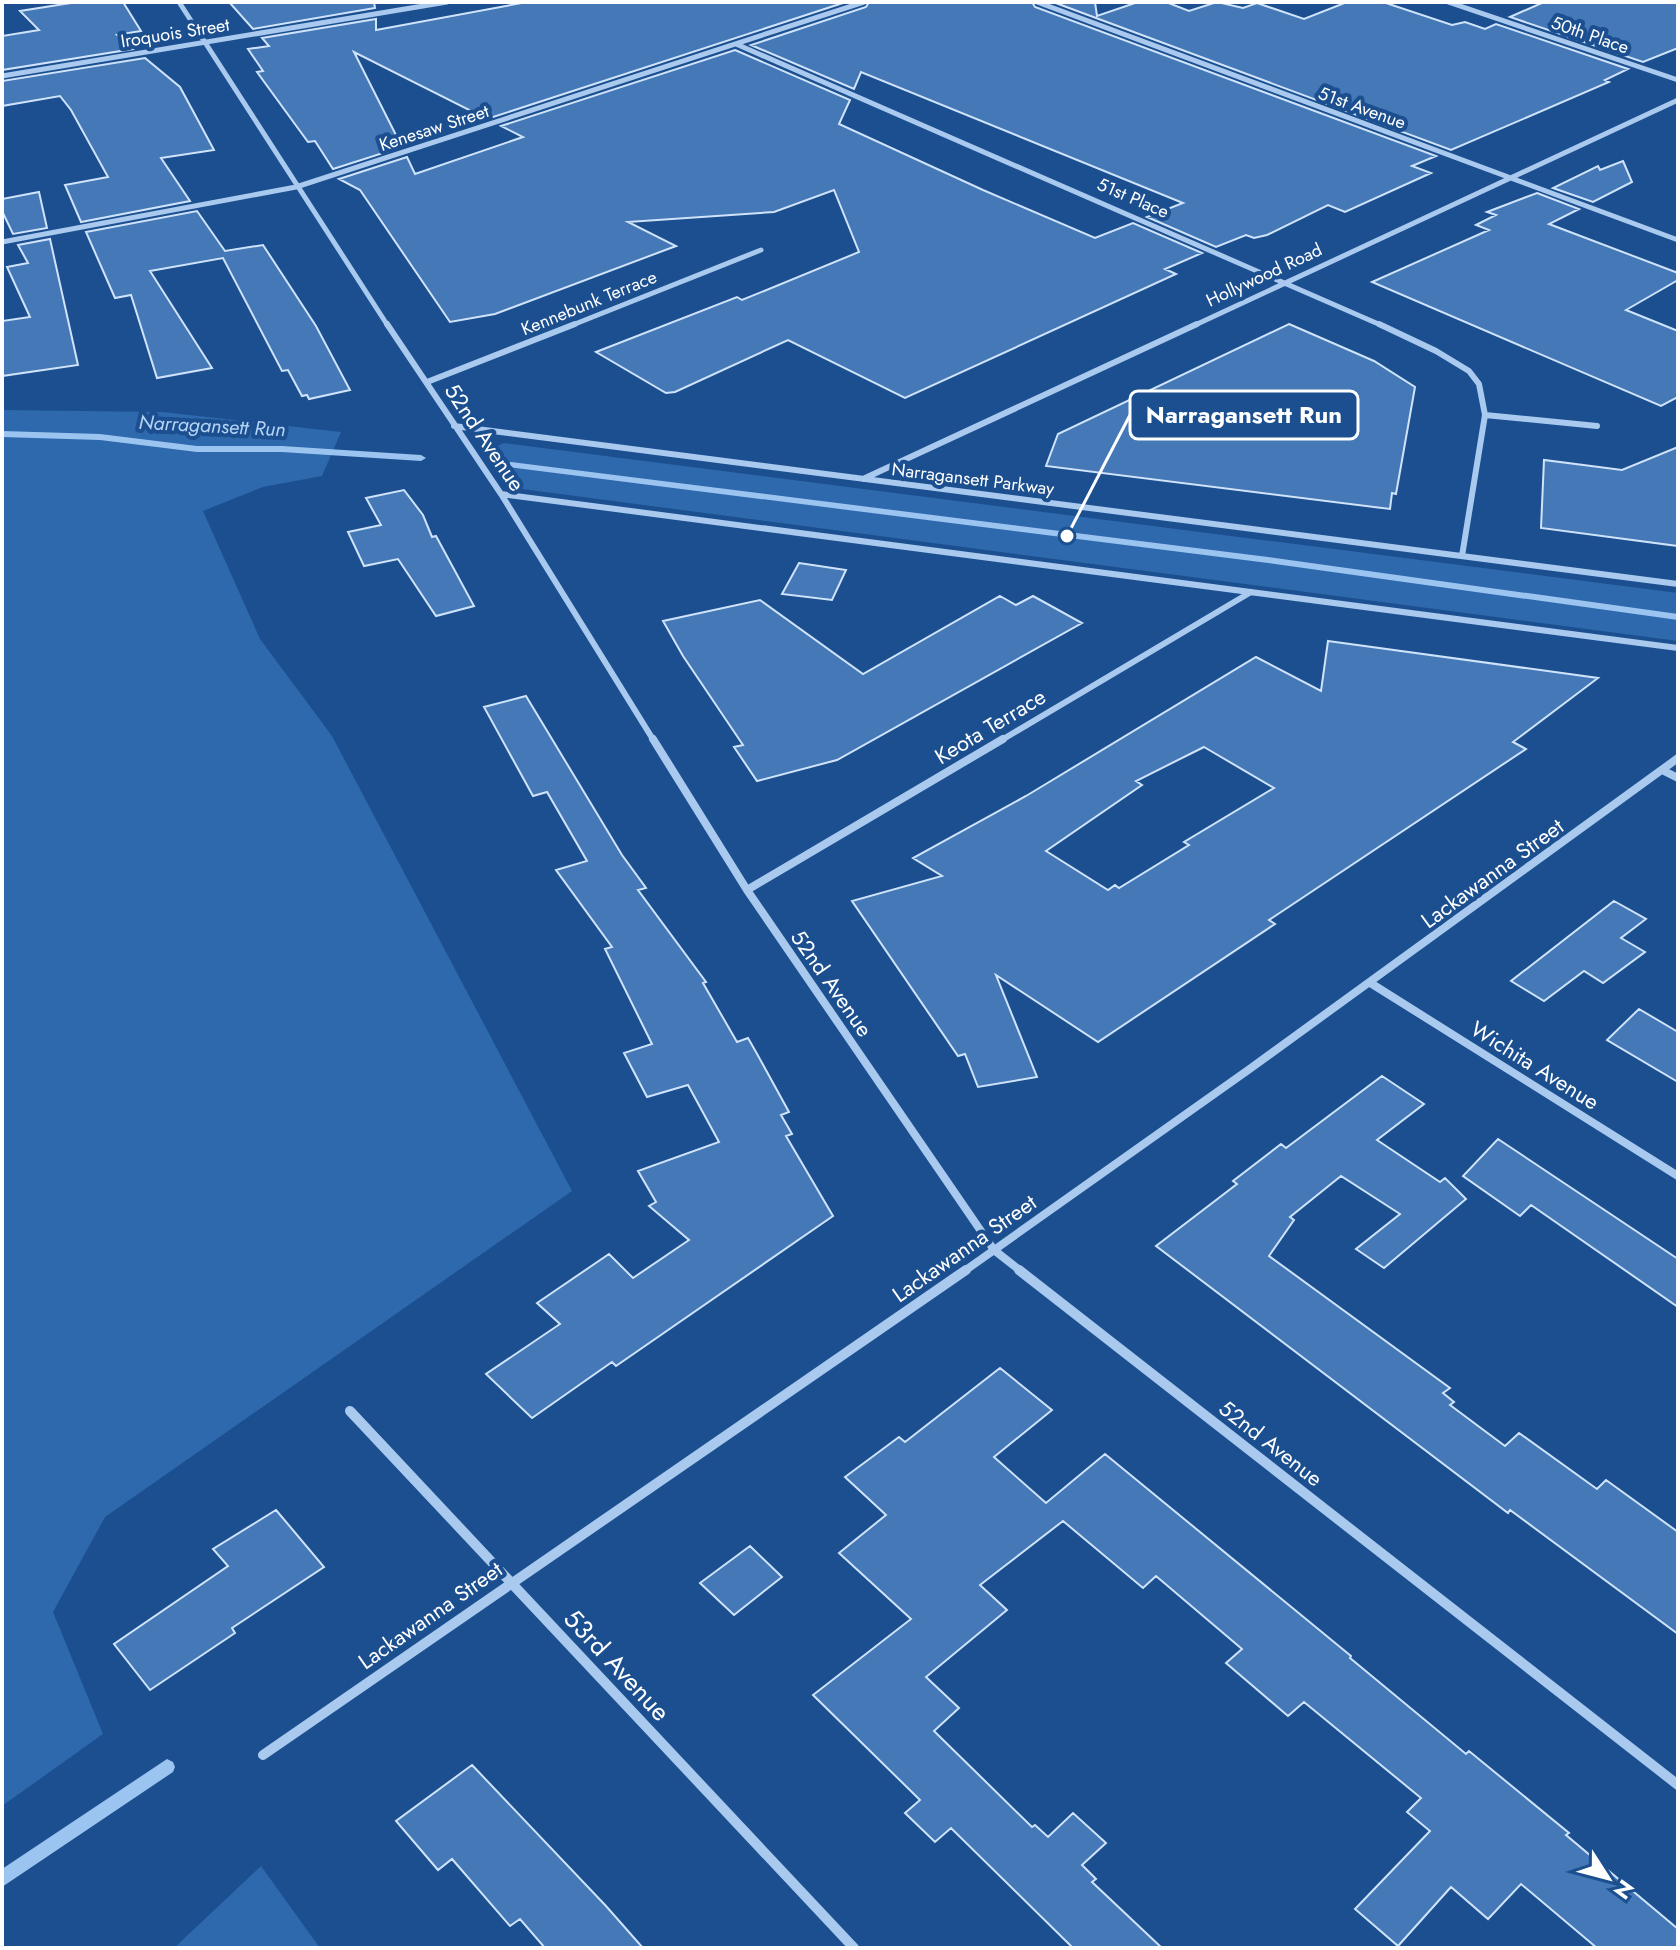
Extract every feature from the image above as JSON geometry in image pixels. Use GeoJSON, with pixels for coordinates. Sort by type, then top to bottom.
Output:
{"type":"FeatureCollection","features":[{"type":"Feature","properties":{"kind":"street","name":"52nd Avenue"},"geometry":{"type":"LineString","coordinates":[[179,2],[296,187],[501,494],[747,890],[994,1250],[1678,1785]]}},
{"type":"Feature","properties":{"kind":"street","name":"Iroquois Street"},"geometry":{"type":"LineString","coordinates":[[2,76],[447,2]]}},
{"type":"Feature","properties":{"kind":"street","name":"Kenesaw Street"},"geometry":{"type":"LineString","coordinates":[[2,242],[296,187],[864,2]]}},
{"type":"Feature","properties":{"kind":"street","name":"51st Avenue"},"geometry":{"type":"LineString","coordinates":[[1037,2],[1678,240]]}},
{"type":"Feature","properties":{"kind":"street","name":"50th Place"},"geometry":{"type":"LineString","coordinates":[[1448,2],[1678,80]]}},
{"type":"Feature","properties":{"kind":"street","name":"51st Place"},"geometry":{"type":"LineString","coordinates":[[736,44],[1284,281],[1419,342],[1469,371],[1479,384],[1485,415],[1462,556]]}},
{"type":"Feature","properties":{"kind":"street","name":"Hollywood Road"},"geometry":{"type":"LineString","coordinates":[[863,479],[1678,100]]}},
{"type":"Feature","properties":{"kind":"street","name":"Kennebunk Terrace"},"geometry":{"type":"LineString","coordinates":[[427,382],[761,250]]}},
{"type":"Feature","properties":{"kind":"street"},"geometry":{"type":"LineString","coordinates":[[1485,415],[1597,426]]}},
{"type":"Feature","properties":{"kind":"street","name":"Narragansett Parkway"},"geometry":{"type":"LineString","coordinates":[[454,426],[1678,584]]}},
{"type":"Feature","properties":{"kind":"street"},"geometry":{"type":"LineString","coordinates":[[501,494],[1678,648]]}},
{"type":"Feature","properties":{"kind":"street","name":"Keota Terrace"},"geometry":{"type":"LineString","coordinates":[[747,890],[1252,592]]}},
{"type":"Feature","properties":{"kind":"street","name":"Lackawanna Street"},"geometry":{"type":"LineString","coordinates":[[263,1755],[508,1581],[994,1250],[1372,984],[1678,758]]}},
{"type":"Feature","properties":{"kind":"street"},"geometry":{"type":"LineString","coordinates":[[1662,770],[1678,778]]}},
{"type":"Feature","properties":{"kind":"street","name":"Wichita Avenue"},"geometry":{"type":"LineString","coordinates":[[1372,984],[1678,1176]]}},
{"type":"Feature","properties":{"kind":"street","name":"53rd Avenue"},"geometry":{"type":"LineString","coordinates":[[350,1411],[854,1948]]}},
{"type":"Feature","properties":{"kind":"shaded area"},"geometry":{"type":"Polygon","coordinates":[[[2,410],[163,412],[341,432],[322,476],[263,487],[203,511],[260,639],[332,736],[572,1191],[105,1517],[53,1612],[103,1734],[2,1806],[2,410]]]}},
{"type":"Feature","properties":{"kind":"shaded area"},"geometry":{"type":"Polygon","coordinates":[[[504,443],[1678,593],[1678,641],[522,489],[486,451],[504,443]]]}},
{"type":"Feature","properties":{"kind":"shaded area"},"geometry":{"type":"Polygon","coordinates":[[[261,1866],[320,1948],[174,1948],[261,1866]]]}},
{"type":"Feature","properties":{"kind":"building"},"geometry":{"type":"Polygon","coordinates":[[[77,2],[123,2],[141,31],[117,35],[133,49],[2,70],[2,36],[39,30],[20,11],[77,2]]]}},
{"type":"Feature","properties":{"kind":"building"},"geometry":{"type":"Polygon","coordinates":[[[229,2],[374,2],[375,8],[253,29],[229,2]]]}},
{"type":"Feature","properties":{"kind":"building"},"geometry":{"type":"Polygon","coordinates":[[[527,2],[846,2],[487,119],[354,52],[402,147],[333,169],[315,141],[308,142],[257,72],[263,71],[248,49],[269,46],[262,38],[376,19],[376,30],[527,2]]]}},
{"type":"Feature","properties":{"kind":"building"},"geometry":{"type":"Polygon","coordinates":[[[869,2],[1032,2],[1035,7],[1436,156],[1412,166],[1431,173],[1345,212],[1328,205],[1267,235],[1254,238],[1246,235],[1216,247],[1147,217],[1183,203],[861,72],[854,89],[751,45],[866,7],[869,2]]]}},
{"type":"Feature","properties":{"kind":"building"},"geometry":{"type":"Polygon","coordinates":[[[1053,2],[1095,2],[1097,16],[1138,2],[1166,2],[1189,11],[1217,2],[1243,8],[1257,3],[1304,19],[1347,2],[1383,2],[1452,25],[1465,22],[1485,29],[1496,24],[1628,69],[1605,80],[1609,82],[1451,150],[1053,2]]]}},
{"type":"Feature","properties":{"kind":"building"},"geometry":{"type":"Polygon","coordinates":[[[1544,2],[1678,2],[1678,48],[1643,62],[1510,17],[1544,2]]]}},
{"type":"Feature","properties":{"kind":"building"},"geometry":{"type":"Polygon","coordinates":[[[735,50],[850,100],[839,124],[983,190],[1095,238],[1133,223],[1202,253],[1165,269],[1176,274],[905,398],[788,340],[675,392],[666,393],[596,352],[737,297],[742,300],[859,252],[834,190],[774,212],[628,222],[676,246],[495,314],[450,322],[360,190],[339,179],[407,157],[415,174],[523,137],[501,126],[735,50]]]}},
{"type":"Feature","properties":{"kind":"building"},"geometry":{"type":"Polygon","coordinates":[[[145,58],[180,87],[214,150],[161,158],[190,201],[81,222],[65,185],[108,177],[71,110],[60,96],[2,106],[2,81],[145,58]]]}},
{"type":"Feature","properties":{"kind":"building"},"geometry":{"type":"Polygon","coordinates":[[[1623,161],[1632,182],[1593,202],[1553,188],[1598,166],[1600,170],[1623,161]]]}},
{"type":"Feature","properties":{"kind":"building"},"geometry":{"type":"Polygon","coordinates":[[[39,192],[47,228],[13,234],[2,211],[2,199],[39,192]]]}},
{"type":"Feature","properties":{"kind":"building"},"geometry":{"type":"Polygon","coordinates":[[[1537,193],[1579,209],[1549,224],[1678,273],[1678,280],[1626,310],[1678,331],[1678,397],[1661,406],[1372,282],[1489,230],[1476,225],[1496,215],[1487,212],[1537,193]]]}},
{"type":"Feature","properties":{"kind":"building"},"geometry":{"type":"Polygon","coordinates":[[[197,211],[225,251],[263,245],[316,326],[350,390],[309,399],[307,395],[302,396],[288,370],[282,371],[223,258],[150,271],[212,368],[157,378],[131,295],[115,298],[86,232],[197,211]]]}},
{"type":"Feature","properties":{"kind":"building"},"geometry":{"type":"Polygon","coordinates":[[[50,239],[78,365],[2,376],[2,321],[30,317],[7,267],[28,263],[18,245],[50,239]]]}},
{"type":"Feature","properties":{"kind":"building"},"geometry":{"type":"Polygon","coordinates":[[[1289,324],[1374,361],[1415,387],[1396,494],[1392,493],[1390,509],[1046,466],[1058,434],[1289,324]]]}},
{"type":"Feature","properties":{"kind":"building"},"geometry":{"type":"Polygon","coordinates":[[[1678,447],[1678,546],[1541,528],[1544,460],[1622,470],[1678,447]]]}},
{"type":"Feature","properties":{"kind":"building"},"geometry":{"type":"Polygon","coordinates":[[[404,490],[423,515],[432,537],[436,536],[474,606],[436,616],[398,559],[364,566],[348,532],[381,525],[366,498],[404,490]]]}},
{"type":"Feature","properties":{"kind":"building"},"geometry":{"type":"Polygon","coordinates":[[[799,563],[846,570],[832,600],[782,594],[799,563]]]}},
{"type":"Feature","properties":{"kind":"building"},"geometry":{"type":"Polygon","coordinates":[[[1000,596],[1016,605],[1033,596],[1082,623],[837,760],[757,781],[734,747],[743,745],[663,621],[760,600],[863,674],[1000,596]]]}},
{"type":"Feature","properties":{"kind":"building"},"geometry":{"type":"Polygon","coordinates":[[[1328,641],[1598,678],[1513,742],[1526,749],[1269,920],[1275,924],[1098,1042],[996,975],[1037,1077],[978,1087],[965,1054],[958,1056],[852,901],[942,876],[913,858],[1026,796],[1256,657],[1321,691],[1328,641]],[[1204,747],[1136,781],[1142,785],[1046,851],[1108,890],[1115,885],[1119,888],[1189,845],[1184,842],[1274,788],[1204,747]]]}},
{"type":"Feature","properties":{"kind":"building"},"geometry":{"type":"Polygon","coordinates":[[[526,696],[622,855],[646,888],[638,890],[706,982],[703,983],[737,1042],[748,1038],[789,1112],[781,1115],[792,1134],[786,1136],[833,1216],[616,1366],[612,1362],[532,1418],[486,1374],[560,1324],[537,1303],[609,1254],[633,1278],[689,1240],[649,1206],[656,1202],[638,1171],[719,1142],[688,1085],[647,1097],[624,1053],[652,1044],[605,949],[612,947],[556,870],[587,861],[547,792],[533,796],[484,707],[526,696]]]}},
{"type":"Feature","properties":{"kind":"building"},"geometry":{"type":"Polygon","coordinates":[[[1614,901],[1646,919],[1621,938],[1645,952],[1603,983],[1584,971],[1544,1001],[1511,981],[1614,901]]]}},
{"type":"Feature","properties":{"kind":"building"},"geometry":{"type":"Polygon","coordinates":[[[1639,1009],[1678,1032],[1678,1082],[1607,1040],[1639,1009]]]}},
{"type":"Feature","properties":{"kind":"building"},"geometry":{"type":"Polygon","coordinates":[[[1382,1076],[1424,1104],[1377,1140],[1440,1182],[1445,1178],[1466,1199],[1384,1268],[1356,1249],[1400,1214],[1341,1176],[1290,1217],[1294,1220],[1269,1256],[1450,1388],[1443,1393],[1454,1402],[1450,1405],[1505,1446],[1519,1433],[1597,1489],[1606,1480],[1678,1532],[1678,1634],[1510,1510],[1508,1513],[1156,1246],[1237,1184],[1233,1181],[1281,1144],[1286,1148],[1382,1076]]]}},
{"type":"Feature","properties":{"kind":"building"},"geometry":{"type":"Polygon","coordinates":[[[1498,1139],[1678,1259],[1678,1307],[1531,1205],[1520,1216],[1463,1176],[1498,1139]]]}},
{"type":"Feature","properties":{"kind":"building"},"geometry":{"type":"Polygon","coordinates":[[[1000,1368],[1052,1410],[994,1457],[1046,1503],[1105,1454],[1466,1754],[1469,1751],[1569,1833],[1566,1835],[1678,1929],[1678,1948],[1597,1948],[1521,1884],[1488,1919],[1451,1887],[1398,1946],[1355,1909],[1430,1831],[1407,1812],[1421,1798],[1304,1702],[1288,1716],[1226,1663],[1242,1649],[1156,1576],[1143,1588],[1063,1521],[980,1585],[1007,1610],[926,1677],[959,1708],[934,1731],[1032,1827],[1035,1825],[1048,1837],[1073,1813],[1106,1843],[1082,1865],[1096,1879],[1092,1882],[1162,1948],[1073,1948],[951,1828],[935,1842],[905,1813],[920,1800],[813,1695],[911,1619],[839,1553],[886,1515],[845,1477],[899,1437],[905,1442],[1000,1368]]]}},
{"type":"Feature","properties":{"kind":"building"},"geometry":{"type":"Polygon","coordinates":[[[276,1510],[324,1567],[232,1628],[235,1633],[150,1690],[114,1644],[228,1566],[213,1549],[276,1510]]]}},
{"type":"Feature","properties":{"kind":"building"},"geometry":{"type":"Polygon","coordinates":[[[750,1546],[782,1577],[734,1615],[700,1583],[750,1546]]]}},
{"type":"Feature","properties":{"kind":"building"},"geometry":{"type":"Polygon","coordinates":[[[472,1765],[643,1948],[545,1948],[520,1919],[510,1926],[452,1859],[438,1870],[396,1821],[472,1765]]]}},
{"type":"Feature","properties":{"kind":"waterway","name":"Narragansett Run"},"geometry":{"type":"LineString","coordinates":[[2,434],[100,437],[197,449],[282,449],[421,458]]}},
{"type":"Feature","properties":{"kind":"waterway","name":"Narragansett Run"},"geometry":{"type":"LineString","coordinates":[[511,465],[1275,561],[1678,617]]}},
{"type":"Feature","properties":{"kind":"waterway"},"geometry":{"type":"LineString","coordinates":[[2,1879],[167,1767]]}},
{"type":"Feature","properties":{"kind":"place","name":"Narragansett Run"},"geometry":{"type":"Point","coordinates":[1067,536]}}]}
